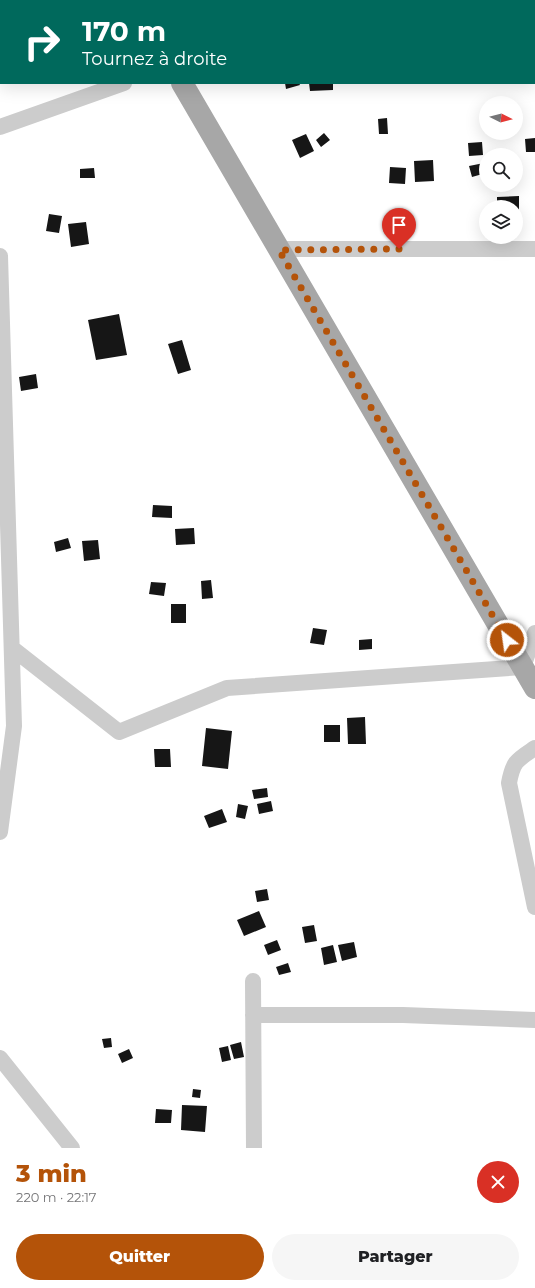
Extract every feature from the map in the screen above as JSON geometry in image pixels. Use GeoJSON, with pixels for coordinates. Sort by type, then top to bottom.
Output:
{"type":"FeatureCollection","features":[{"type":"Feature","properties":{"kind":"main road"},"geometry":{"type":"LineString","coordinates":[[183,84],[535,688]]}},
{"type":"Feature","properties":{"kind":"street"},"geometry":{"type":"LineString","coordinates":[[0,127],[121,84]]}},
{"type":"Feature","properties":{"kind":"street"},"geometry":{"type":"LineString","coordinates":[[279,250],[535,249]]}},
{"type":"Feature","properties":{"kind":"street"},"geometry":{"type":"LineString","coordinates":[[0,256],[14,726],[0,832]]}},
{"type":"Feature","properties":{"kind":"street"},"geometry":{"type":"LineString","coordinates":[[12,648],[119,732],[226,688],[522,667],[535,633]]}},
{"type":"Feature","properties":{"kind":"street"},"geometry":{"type":"LineString","coordinates":[[535,748],[520,758],[512,767],[509,782],[535,907]]}},
{"type":"Feature","properties":{"kind":"street"},"geometry":{"type":"LineString","coordinates":[[253,981],[254,1148]]}},
{"type":"Feature","properties":{"kind":"street"},"geometry":{"type":"LineString","coordinates":[[253,1015],[402,1015],[535,1020]]}},
{"type":"Feature","properties":{"kind":"street"},"geometry":{"type":"LineString","coordinates":[[0,1058],[72,1148]]}},
{"type":"Feature","properties":{"kind":"building"},"geometry":{"type":"Polygon","coordinates":[[[285,84],[300,85],[286,89],[285,84]]]}},
{"type":"Feature","properties":{"kind":"building"},"geometry":{"type":"Polygon","coordinates":[[[309,84],[333,84],[333,90],[310,91],[309,84]]]}},
{"type":"Feature","properties":{"kind":"building"},"geometry":{"type":"Polygon","coordinates":[[[387,118],[388,134],[379,134],[378,119],[387,118]]]}},
{"type":"Feature","properties":{"kind":"building"},"geometry":{"type":"Polygon","coordinates":[[[324,133],[330,140],[321,147],[316,140],[324,133]]]}},
{"type":"Feature","properties":{"kind":"building"},"geometry":{"type":"Polygon","coordinates":[[[306,134],[314,151],[300,158],[292,140],[306,134]]]}},
{"type":"Feature","properties":{"kind":"building"},"geometry":{"type":"Polygon","coordinates":[[[535,138],[535,152],[526,152],[525,139],[535,138]]]}},
{"type":"Feature","properties":{"kind":"building"},"geometry":{"type":"Polygon","coordinates":[[[482,142],[482,148],[479,148],[479,155],[469,156],[468,143],[482,142]]]}},
{"type":"Feature","properties":{"kind":"building"},"geometry":{"type":"Polygon","coordinates":[[[433,160],[434,181],[415,182],[414,161],[433,160]]]}},
{"type":"Feature","properties":{"kind":"building"},"geometry":{"type":"Polygon","coordinates":[[[479,164],[479,175],[472,177],[469,166],[479,164]]]}},
{"type":"Feature","properties":{"kind":"building"},"geometry":{"type":"Polygon","coordinates":[[[390,167],[406,168],[405,184],[389,183],[390,167]]]}},
{"type":"Feature","properties":{"kind":"building"},"geometry":{"type":"Polygon","coordinates":[[[94,168],[95,178],[80,178],[80,169],[94,168]]]}},
{"type":"Feature","properties":{"kind":"building"},"geometry":{"type":"Polygon","coordinates":[[[519,196],[519,200],[497,200],[497,197],[519,196]]]}},
{"type":"Feature","properties":{"kind":"building"},"geometry":{"type":"Polygon","coordinates":[[[49,214],[62,216],[59,233],[46,231],[49,214]]]}},
{"type":"Feature","properties":{"kind":"building"},"geometry":{"type":"Polygon","coordinates":[[[86,222],[89,244],[71,247],[68,224],[86,222]]]}},
{"type":"Feature","properties":{"kind":"building"},"geometry":{"type":"Polygon","coordinates":[[[119,314],[127,355],[96,360],[88,320],[119,314]]]}},
{"type":"Feature","properties":{"kind":"building"},"geometry":{"type":"Polygon","coordinates":[[[182,340],[191,370],[178,374],[168,344],[182,340]]]}},
{"type":"Feature","properties":{"kind":"building"},"geometry":{"type":"Polygon","coordinates":[[[36,374],[38,388],[21,391],[19,377],[36,374]]]}},
{"type":"Feature","properties":{"kind":"building"},"geometry":{"type":"Polygon","coordinates":[[[153,505],[172,506],[172,518],[152,517],[153,505]]]}},
{"type":"Feature","properties":{"kind":"building"},"geometry":{"type":"Polygon","coordinates":[[[194,528],[195,544],[176,545],[175,529],[194,528]]]}},
{"type":"Feature","properties":{"kind":"building"},"geometry":{"type":"Polygon","coordinates":[[[68,538],[71,548],[56,552],[54,542],[68,538]]]}},
{"type":"Feature","properties":{"kind":"building"},"geometry":{"type":"Polygon","coordinates":[[[98,540],[100,559],[84,561],[82,541],[98,540]]]}},
{"type":"Feature","properties":{"kind":"building"},"geometry":{"type":"Polygon","coordinates":[[[211,580],[213,598],[202,599],[201,581],[211,580]]]}},
{"type":"Feature","properties":{"kind":"building"},"geometry":{"type":"Polygon","coordinates":[[[151,582],[166,583],[164,596],[149,594],[151,582]]]}},
{"type":"Feature","properties":{"kind":"building"},"geometry":{"type":"Polygon","coordinates":[[[171,604],[186,604],[186,623],[171,623],[171,604]]]}},
{"type":"Feature","properties":{"kind":"building"},"geometry":{"type":"Polygon","coordinates":[[[313,628],[327,630],[324,645],[310,643],[313,628]]]}},
{"type":"Feature","properties":{"kind":"building"},"geometry":{"type":"Polygon","coordinates":[[[372,639],[372,649],[359,650],[359,640],[372,639]]]}},
{"type":"Feature","properties":{"kind":"building"},"geometry":{"type":"Polygon","coordinates":[[[365,717],[366,744],[348,744],[347,718],[365,717]]]}},
{"type":"Feature","properties":{"kind":"building"},"geometry":{"type":"Polygon","coordinates":[[[324,725],[340,725],[340,742],[324,742],[324,725]]]}},
{"type":"Feature","properties":{"kind":"building"},"geometry":{"type":"Polygon","coordinates":[[[206,728],[232,731],[228,769],[202,766],[206,728]]]}},
{"type":"Feature","properties":{"kind":"building"},"geometry":{"type":"Polygon","coordinates":[[[154,749],[170,749],[171,767],[155,767],[154,749]]]}},
{"type":"Feature","properties":{"kind":"building"},"geometry":{"type":"Polygon","coordinates":[[[267,788],[268,797],[254,799],[252,790],[267,788]]]}},
{"type":"Feature","properties":{"kind":"building"},"geometry":{"type":"Polygon","coordinates":[[[271,801],[273,811],[259,814],[257,804],[271,801]]]}},
{"type":"Feature","properties":{"kind":"building"},"geometry":{"type":"Polygon","coordinates":[[[238,804],[248,806],[245,819],[236,817],[238,804]]]}},
{"type":"Feature","properties":{"kind":"building"},"geometry":{"type":"Polygon","coordinates":[[[222,809],[227,822],[209,828],[204,816],[222,809]]]}},
{"type":"Feature","properties":{"kind":"building"},"geometry":{"type":"Polygon","coordinates":[[[267,889],[269,900],[257,902],[255,891],[267,889]]]}},
{"type":"Feature","properties":{"kind":"building"},"geometry":{"type":"Polygon","coordinates":[[[259,911],[266,927],[244,936],[237,920],[259,911]]]}},
{"type":"Feature","properties":{"kind":"building"},"geometry":{"type":"Polygon","coordinates":[[[314,925],[317,941],[305,943],[302,927],[314,925]]]}},
{"type":"Feature","properties":{"kind":"building"},"geometry":{"type":"Polygon","coordinates":[[[277,940],[281,950],[268,955],[264,945],[277,940]]]}},
{"type":"Feature","properties":{"kind":"building"},"geometry":{"type":"Polygon","coordinates":[[[354,942],[357,957],[342,961],[338,945],[354,942]]]}},
{"type":"Feature","properties":{"kind":"building"},"geometry":{"type":"Polygon","coordinates":[[[333,945],[337,962],[324,965],[321,948],[333,945]]]}},
{"type":"Feature","properties":{"kind":"building"},"geometry":{"type":"Polygon","coordinates":[[[288,963],[291,972],[279,975],[276,967],[288,963]]]}},
{"type":"Feature","properties":{"kind":"building"},"geometry":{"type":"Polygon","coordinates":[[[111,1038],[112,1047],[104,1048],[102,1039],[111,1038]]]}},
{"type":"Feature","properties":{"kind":"building"},"geometry":{"type":"Polygon","coordinates":[[[241,1042],[244,1057],[234,1059],[230,1045],[241,1042]]]}},
{"type":"Feature","properties":{"kind":"building"},"geometry":{"type":"Polygon","coordinates":[[[228,1046],[231,1060],[222,1062],[219,1048],[228,1046]]]}},
{"type":"Feature","properties":{"kind":"building"},"geometry":{"type":"Polygon","coordinates":[[[129,1049],[133,1058],[122,1063],[118,1054],[129,1049]]]}},
{"type":"Feature","properties":{"kind":"building"},"geometry":{"type":"Polygon","coordinates":[[[193,1089],[201,1090],[200,1098],[192,1097],[193,1089]]]}},
{"type":"Feature","properties":{"kind":"building"},"geometry":{"type":"Polygon","coordinates":[[[182,1105],[207,1106],[205,1132],[181,1130],[182,1105]]]}},
{"type":"Feature","properties":{"kind":"building"},"geometry":{"type":"Polygon","coordinates":[[[156,1109],[172,1110],[171,1123],[155,1123],[156,1109]]]}},
{"type":"Feature","properties":{"kind":"route"},"geometry":{"type":"LineString","coordinates":[[399,249],[279,250],[507,640]]}}]}
